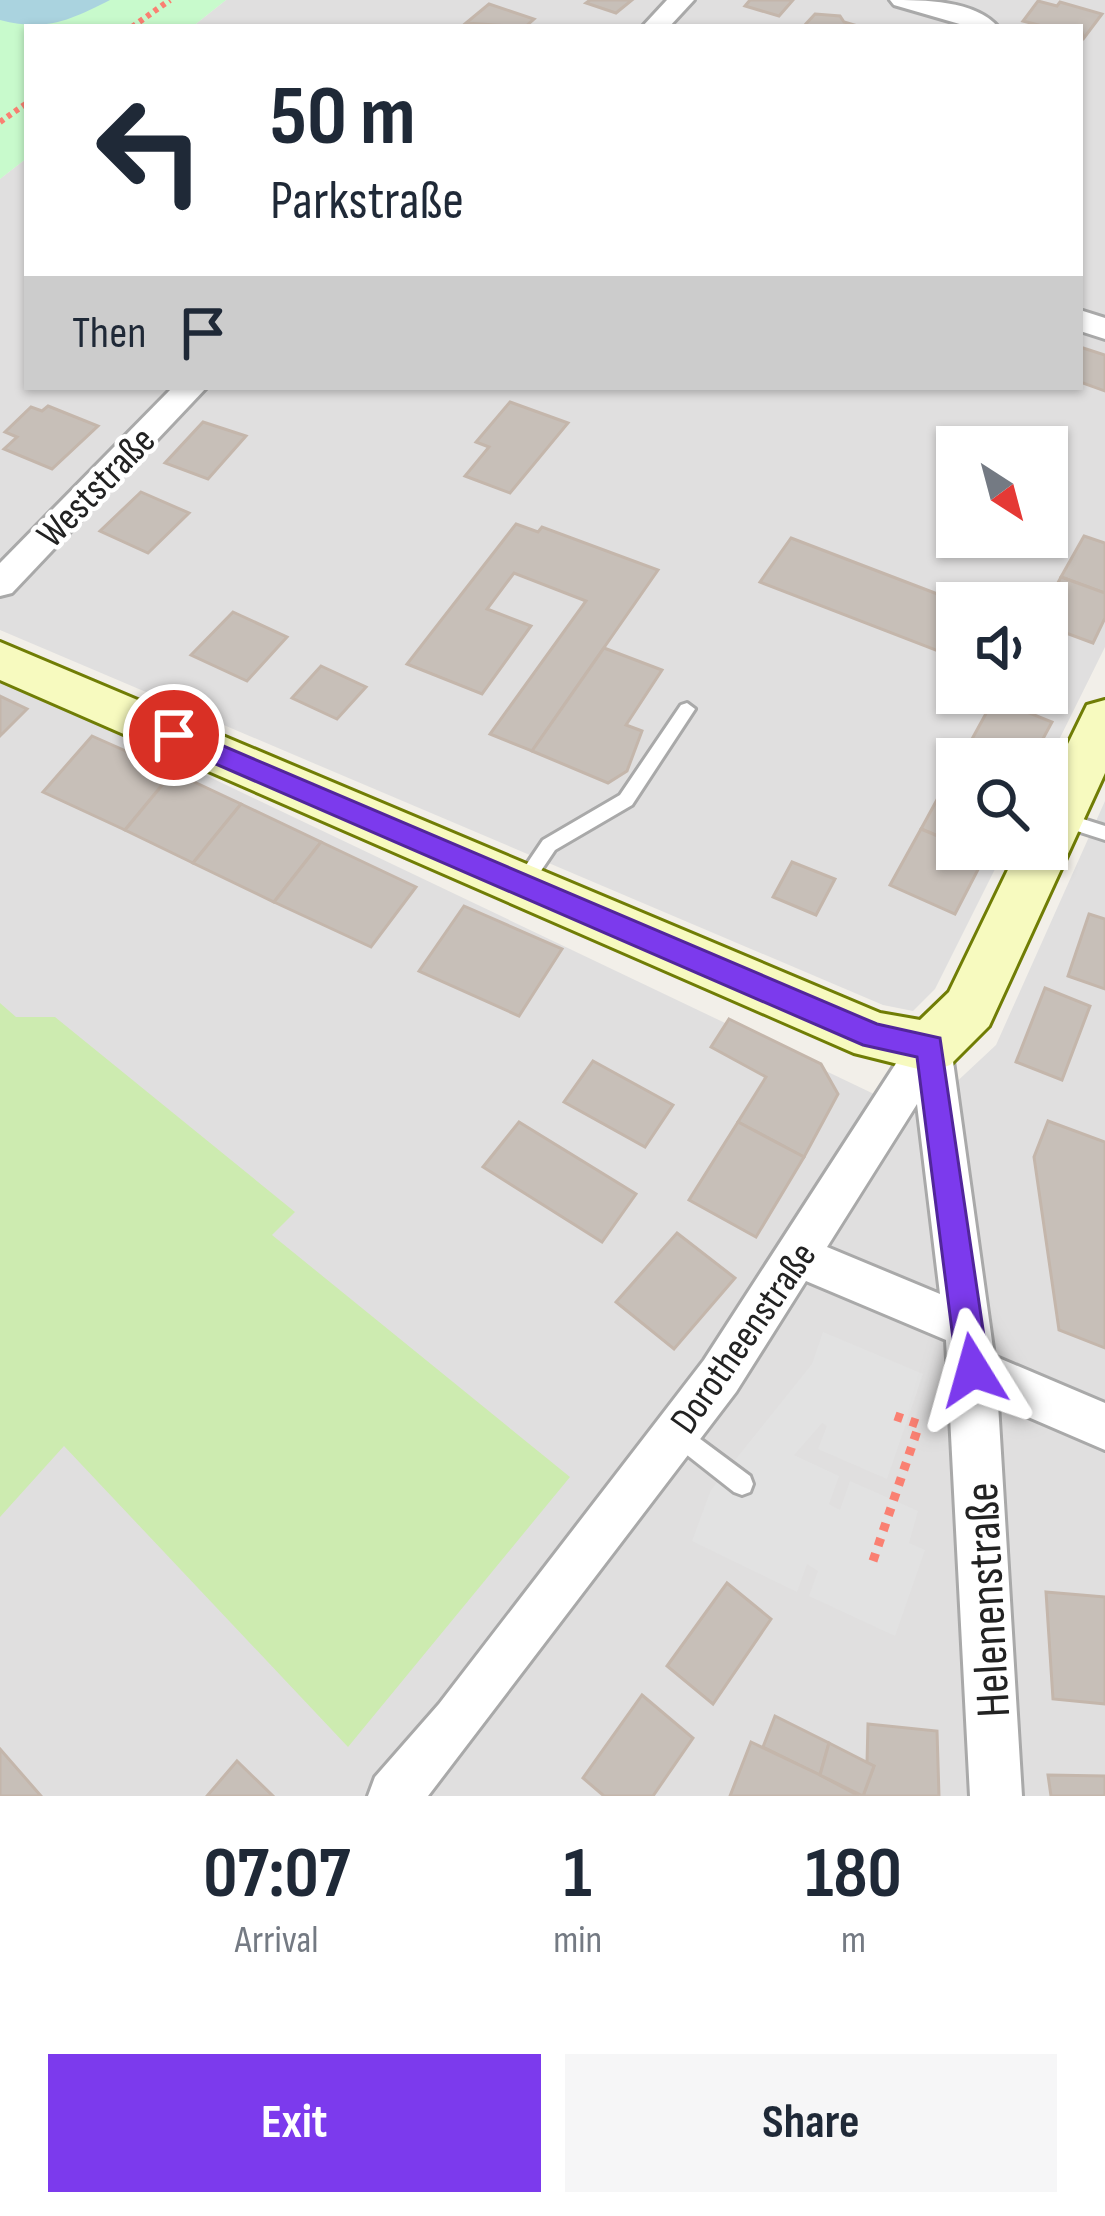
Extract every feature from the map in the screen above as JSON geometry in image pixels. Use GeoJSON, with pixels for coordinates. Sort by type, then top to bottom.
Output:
{"type":"FeatureCollection","features":[{"type":"Feature","properties":{"kind":"main road"},"geometry":{"type":"LineString","coordinates":[[0,660],[874,1036],[930,1047]]}},
{"type":"Feature","properties":{"kind":"main road","name":"Dorotheenstraße"},"geometry":{"type":"LineString","coordinates":[[1068,822],[1105,719]]}},
{"type":"Feature","properties":{"kind":"main road","name":"Dorotheenstraße"},"geometry":{"type":"LineString","coordinates":[[930,1047],[969,1009],[1045,870]]}},
{"type":"Feature","properties":{"kind":"street"},"geometry":{"type":"LineString","coordinates":[[659,24],[681,0]]}},
{"type":"Feature","properties":{"kind":"street"},"geometry":{"type":"LineString","coordinates":[[903,0],[982,24]]}},
{"type":"Feature","properties":{"kind":"street","name":"Weststraße"},"geometry":{"type":"LineString","coordinates":[[0,584],[188,390]]}},
{"type":"Feature","properties":{"kind":"street","name":"Dorotheenstraße"},"geometry":{"type":"LineString","coordinates":[[394,1796],[457,1722],[676,1432],[799,1257],[930,1047]]}},
{"type":"Feature","properties":{"kind":"street","name":"Helenenstraße"},"geometry":{"type":"LineString","coordinates":[[930,1047],[970,1348],[996,1796]]}},
{"type":"Feature","properties":{"kind":"street"},"geometry":{"type":"LineString","coordinates":[[799,1257],[1105,1426]]}},
{"type":"Feature","properties":{"kind":"lane"},"geometry":{"type":"LineString","coordinates":[[522,885],[549,844],[626,800],[686,709]]}},
{"type":"Feature","properties":{"kind":"lane"},"geometry":{"type":"LineString","coordinates":[[676,1432],[742,1484]]}},
{"type":"Feature","properties":{"kind":"path"},"geometry":{"type":"LineString","coordinates":[[136,24],[170,0]]}},
{"type":"Feature","properties":{"kind":"path"},"geometry":{"type":"LineString","coordinates":[[873,1561],[919,1426]]}},
{"type":"Feature","properties":{"kind":"shaded area"},"geometry":{"type":"Polygon","coordinates":[[[226,0],[1105,0],[1105,647],[1060,738],[936,738],[936,870],[994,870],[935,989],[913,1011],[883,1005],[0,630],[0,179],[24,160],[24,390],[1083,390],[1083,24],[196,24],[226,0]]]}},
{"type":"Feature","properties":{"kind":"shaded area"},"geometry":{"type":"Polygon","coordinates":[[[0,677],[920,1116],[996,1045],[1105,801],[1105,1796],[0,1796],[0,677]]]}},
{"type":"Feature","properties":{"kind":"shaded area"},"geometry":{"type":"Polygon","coordinates":[[[823,1332],[923,1374],[887,1479],[818,1449],[827,1426],[822,1423],[794,1455],[839,1476],[829,1504],[840,1510],[850,1481],[918,1511],[909,1543],[925,1550],[895,1636],[809,1596],[818,1571],[807,1564],[797,1592],[692,1541],[711,1490],[812,1364],[823,1332]]]}},
{"type":"Feature","properties":{"kind":"green space"},"geometry":{"type":"Polygon","coordinates":[[[0,0],[226,0],[196,24],[24,24],[24,160],[0,179],[0,0]]]}},
{"type":"Feature","properties":{"kind":"green space"},"geometry":{"type":"Polygon","coordinates":[[[0,1003],[16,1017],[55,1017],[295,1212],[272,1235],[570,1477],[348,1747],[64,1446],[0,1517],[0,1003]]]}},
{"type":"Feature","properties":{"kind":"water"},"geometry":{"type":"Polygon","coordinates":[[[0,0],[110,0],[45,24],[0,20],[0,0]]]}},
{"type":"Feature","properties":{"kind":"building"},"geometry":{"type":"Polygon","coordinates":[[[632,0],[616,13],[586,3],[632,0]]]}},
{"type":"Feature","properties":{"kind":"building"},"geometry":{"type":"Polygon","coordinates":[[[750,0],[793,0],[779,16],[745,6],[750,0]]]}},
{"type":"Feature","properties":{"kind":"building"},"geometry":{"type":"Polygon","coordinates":[[[1038,1],[1102,14],[1084,38],[1083,24],[1023,21],[1038,1]]]}},
{"type":"Feature","properties":{"kind":"building"},"geometry":{"type":"Polygon","coordinates":[[[489,4],[534,19],[528,24],[466,23],[489,4]]]}},
{"type":"Feature","properties":{"kind":"building"},"geometry":{"type":"Polygon","coordinates":[[[815,14],[840,16],[851,24],[806,24],[815,14]]]}},
{"type":"Feature","properties":{"kind":"building"},"geometry":{"type":"Polygon","coordinates":[[[1083,348],[1105,355],[1105,391],[1083,383],[1083,348]]]}},
{"type":"Feature","properties":{"kind":"building"},"geometry":{"type":"Polygon","coordinates":[[[510,402],[568,423],[510,493],[465,476],[489,447],[476,442],[510,402]]]}},
{"type":"Feature","properties":{"kind":"building"},"geometry":{"type":"Polygon","coordinates":[[[48,406],[98,426],[52,469],[4,449],[17,437],[5,432],[31,407],[42,411],[48,406]]]}},
{"type":"Feature","properties":{"kind":"building"},"geometry":{"type":"Polygon","coordinates":[[[203,422],[246,436],[208,479],[165,463],[203,422]]]}},
{"type":"Feature","properties":{"kind":"building"},"geometry":{"type":"Polygon","coordinates":[[[141,492],[189,513],[148,553],[100,531],[141,492]]]}},
{"type":"Feature","properties":{"kind":"building"},"geometry":{"type":"Polygon","coordinates":[[[516,524],[538,532],[542,527],[658,570],[532,751],[490,734],[586,601],[514,573],[487,609],[531,626],[482,694],[407,664],[516,524]]]}},
{"type":"Feature","properties":{"kind":"building"},"geometry":{"type":"Polygon","coordinates":[[[1084,536],[1105,543],[1105,593],[1061,577],[1084,536]]]}},
{"type":"Feature","properties":{"kind":"building"},"geometry":{"type":"Polygon","coordinates":[[[791,538],[936,593],[936,650],[760,582],[791,538]]]}},
{"type":"Feature","properties":{"kind":"building"},"geometry":{"type":"Polygon","coordinates":[[[1061,577],[1105,593],[1105,618],[1093,643],[1068,634],[1068,582],[1058,582],[1061,577]]]}},
{"type":"Feature","properties":{"kind":"building"},"geometry":{"type":"Polygon","coordinates":[[[233,612],[287,637],[247,681],[191,655],[233,612]]]}},
{"type":"Feature","properties":{"kind":"building"},"geometry":{"type":"Polygon","coordinates":[[[604,648],[662,670],[626,725],[642,731],[627,771],[608,783],[532,751],[604,648]]]}},
{"type":"Feature","properties":{"kind":"building"},"geometry":{"type":"Polygon","coordinates":[[[321,666],[366,687],[337,719],[292,698],[321,666]]]}},
{"type":"Feature","properties":{"kind":"building"},"geometry":{"type":"Polygon","coordinates":[[[0,696],[27,709],[0,736],[0,696]]]}},
{"type":"Feature","properties":{"kind":"building"},"geometry":{"type":"Polygon","coordinates":[[[986,714],[1032,714],[1052,722],[1043,738],[973,738],[986,714]]]}},
{"type":"Feature","properties":{"kind":"building"},"geometry":{"type":"Polygon","coordinates":[[[92,736],[173,772],[125,830],[43,792],[92,736]]]}},
{"type":"Feature","properties":{"kind":"building"},"geometry":{"type":"Polygon","coordinates":[[[173,772],[241,804],[193,863],[125,830],[173,772]]]}},
{"type":"Feature","properties":{"kind":"building"},"geometry":{"type":"Polygon","coordinates":[[[936,802],[936,835],[921,829],[936,802]]]}},
{"type":"Feature","properties":{"kind":"building"},"geometry":{"type":"Polygon","coordinates":[[[241,804],[321,842],[274,902],[193,863],[241,804]]]}},
{"type":"Feature","properties":{"kind":"building"},"geometry":{"type":"Polygon","coordinates":[[[921,829],[936,835],[936,870],[978,870],[955,914],[890,885],[921,829]]]}},
{"type":"Feature","properties":{"kind":"building"},"geometry":{"type":"Polygon","coordinates":[[[321,842],[416,887],[371,947],[274,902],[321,842]]]}},
{"type":"Feature","properties":{"kind":"building"},"geometry":{"type":"Polygon","coordinates":[[[792,862],[835,879],[816,915],[773,897],[792,862]]]}},
{"type":"Feature","properties":{"kind":"building"},"geometry":{"type":"Polygon","coordinates":[[[464,906],[562,949],[519,1016],[419,971],[464,906]]]}},
{"type":"Feature","properties":{"kind":"building"},"geometry":{"type":"Polygon","coordinates":[[[1089,914],[1105,919],[1105,989],[1068,976],[1089,914]]]}},
{"type":"Feature","properties":{"kind":"building"},"geometry":{"type":"Polygon","coordinates":[[[1045,988],[1090,1006],[1062,1080],[1016,1062],[1045,988]]]}},
{"type":"Feature","properties":{"kind":"building"},"geometry":{"type":"Polygon","coordinates":[[[729,1019],[821,1064],[838,1094],[804,1157],[738,1122],[766,1077],[711,1047],[729,1019]]]}},
{"type":"Feature","properties":{"kind":"building"},"geometry":{"type":"Polygon","coordinates":[[[593,1061],[673,1105],[645,1147],[564,1102],[593,1061]]]}},
{"type":"Feature","properties":{"kind":"building"},"geometry":{"type":"Polygon","coordinates":[[[1048,1121],[1105,1142],[1105,1348],[1059,1330],[1034,1157],[1048,1121]]]}},
{"type":"Feature","properties":{"kind":"building"},"geometry":{"type":"Polygon","coordinates":[[[519,1122],[636,1194],[602,1242],[483,1167],[519,1122]]]}},
{"type":"Feature","properties":{"kind":"building"},"geometry":{"type":"Polygon","coordinates":[[[738,1122],[804,1157],[756,1237],[689,1200],[738,1122]]]}},
{"type":"Feature","properties":{"kind":"building"},"geometry":{"type":"Polygon","coordinates":[[[677,1233],[735,1278],[674,1349],[616,1302],[677,1233]]]}},
{"type":"Feature","properties":{"kind":"building"},"geometry":{"type":"Polygon","coordinates":[[[727,1583],[771,1619],[713,1704],[667,1666],[727,1583]]]}},
{"type":"Feature","properties":{"kind":"building"},"geometry":{"type":"Polygon","coordinates":[[[1046,1592],[1105,1597],[1105,1704],[1053,1699],[1046,1592]]]}},
{"type":"Feature","properties":{"kind":"building"},"geometry":{"type":"Polygon","coordinates":[[[642,1695],[693,1738],[653,1796],[604,1796],[583,1778],[642,1695]]]}},
{"type":"Feature","properties":{"kind":"building"},"geometry":{"type":"Polygon","coordinates":[[[775,1716],[829,1743],[820,1775],[763,1747],[775,1716]]]}},
{"type":"Feature","properties":{"kind":"building"},"geometry":{"type":"Polygon","coordinates":[[[868,1724],[937,1731],[939,1796],[863,1796],[874,1766],[867,1763],[868,1724]]]}},
{"type":"Feature","properties":{"kind":"building"},"geometry":{"type":"Polygon","coordinates":[[[751,1742],[820,1775],[859,1796],[730,1796],[751,1742]]]}},
{"type":"Feature","properties":{"kind":"building"},"geometry":{"type":"Polygon","coordinates":[[[829,1743],[874,1766],[863,1796],[820,1775],[829,1743]]]}},
{"type":"Feature","properties":{"kind":"building"},"geometry":{"type":"Polygon","coordinates":[[[0,1749],[41,1796],[0,1796],[0,1749]]]}},
{"type":"Feature","properties":{"kind":"building"},"geometry":{"type":"Polygon","coordinates":[[[237,1761],[273,1796],[207,1796],[237,1761]]]}},
{"type":"Feature","properties":{"kind":"building"},"geometry":{"type":"Polygon","coordinates":[[[1048,1775],[1105,1776],[1105,1796],[1051,1796],[1048,1775]]]}},
{"type":"Feature","properties":{"kind":"route"},"geometry":{"type":"LineString","coordinates":[[174,735],[874,1036],[930,1047],[973,1370]]}}]}
